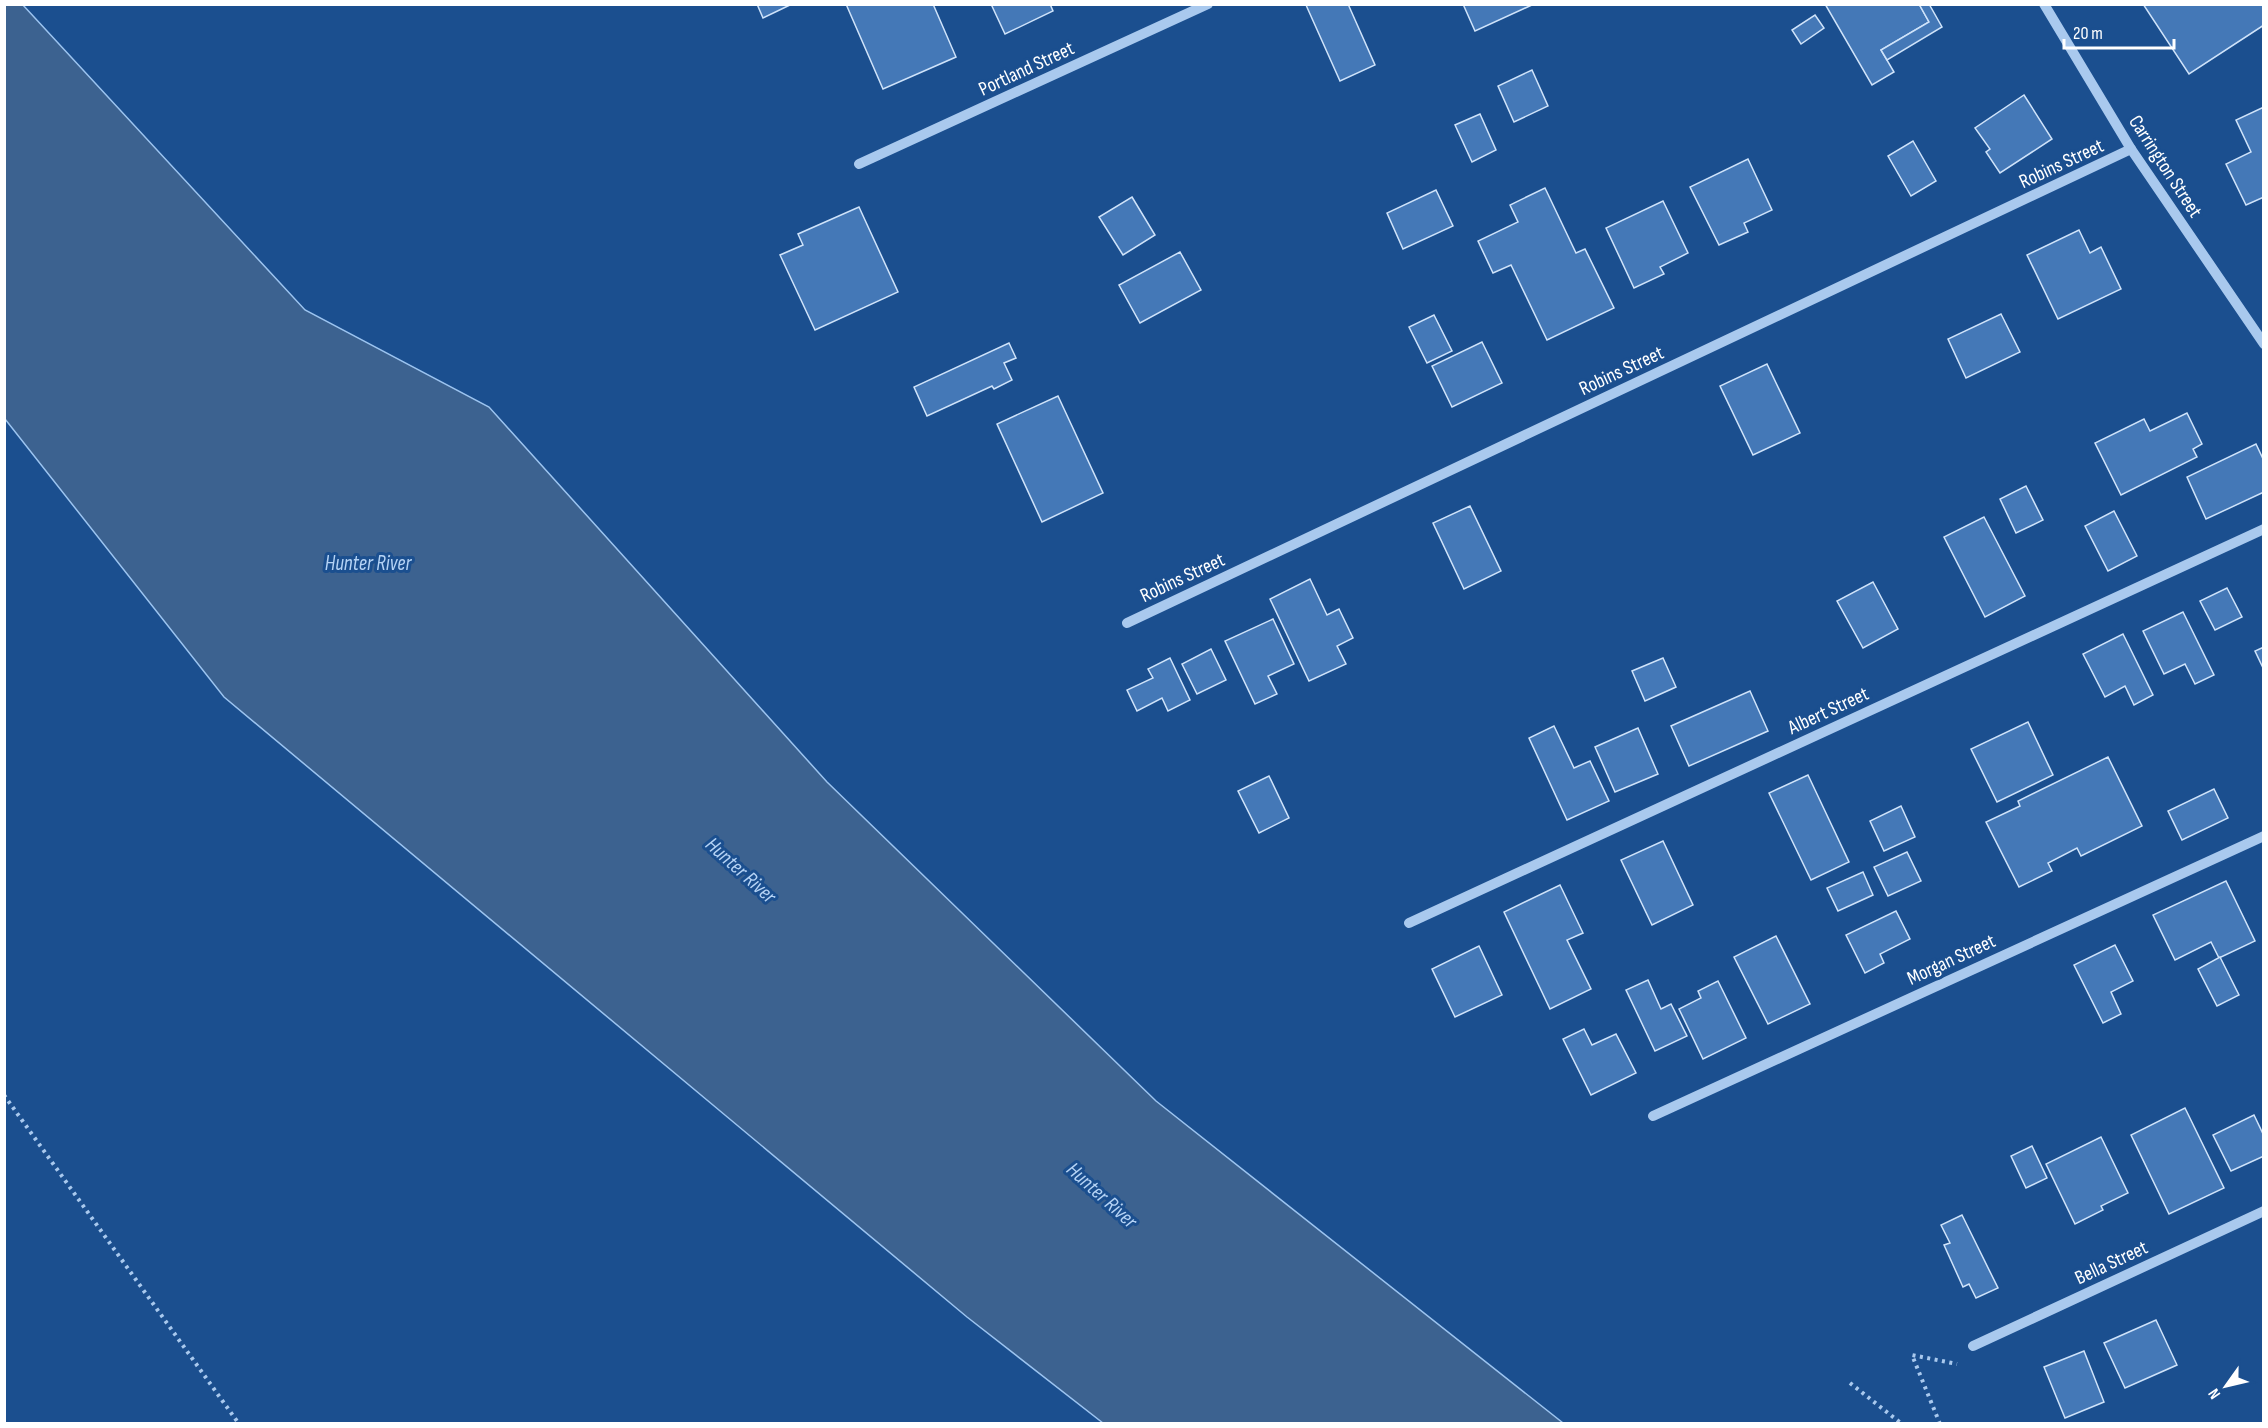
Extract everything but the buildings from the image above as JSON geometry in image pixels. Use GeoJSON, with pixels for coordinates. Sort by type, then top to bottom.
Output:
{"type":"FeatureCollection","features":[{"type":"Feature","properties":{"kind":"street","name":"Portland Street"},"geometry":{"type":"LineString","coordinates":[[859,164],[1208,4]]}},
{"type":"Feature","properties":{"kind":"street","name":"Carrington Street"},"geometry":{"type":"LineString","coordinates":[[2044,4],[2131,149],[2264,344]]}},
{"type":"Feature","properties":{"kind":"street","name":"Robins Street"},"geometry":{"type":"LineString","coordinates":[[1127,623],[2131,149]]}},
{"type":"Feature","properties":{"kind":"street","name":"Albert Street"},"geometry":{"type":"LineString","coordinates":[[1408,923],[2264,530]]}},
{"type":"Feature","properties":{"kind":"street","name":"Morgan Street"},"geometry":{"type":"LineString","coordinates":[[1653,1116],[2264,836]]}},
{"type":"Feature","properties":{"kind":"street","name":"Bella Street"},"geometry":{"type":"LineString","coordinates":[[1973,1346],[2264,1211]]}},
{"type":"Feature","properties":{"kind":"path"},"geometry":{"type":"LineString","coordinates":[[4,1095],[239,1424]]}},
{"type":"Feature","properties":{"kind":"path"},"geometry":{"type":"LineString","coordinates":[[1940,1424],[1912,1355],[1962,1365]]}},
{"type":"Feature","properties":{"kind":"path"},"geometry":{"type":"LineString","coordinates":[[1850,1383],[1902,1424]]}},
{"type":"Feature","properties":{"kind":"water","name":"Hunter River"},"geometry":{"type":"Polygon","coordinates":[[[22,4],[305,310],[489,407],[827,782],[1156,1101],[1563,1423],[1103,1423],[967,1317],[224,697],[5,419],[4,5],[22,4]]]}}]}
